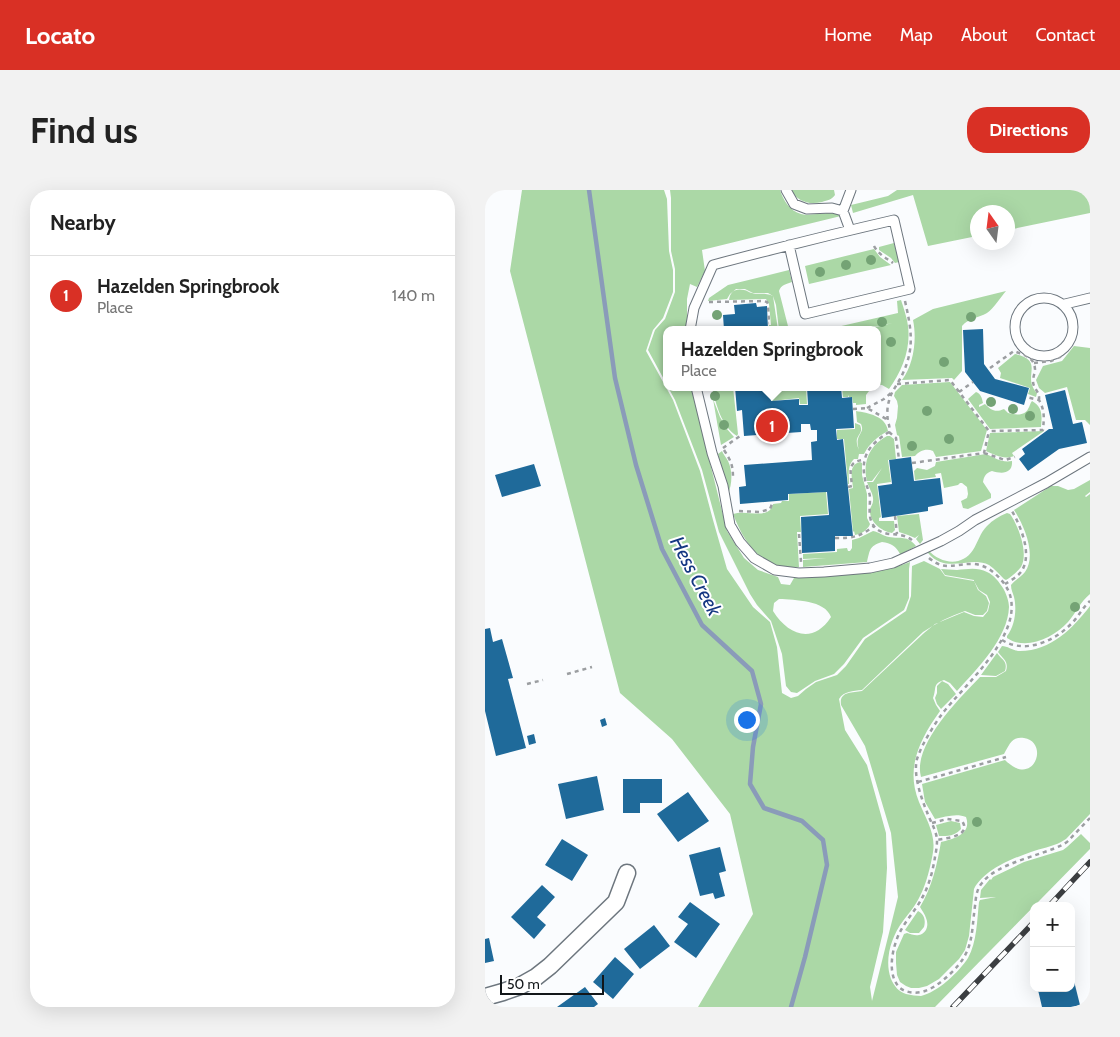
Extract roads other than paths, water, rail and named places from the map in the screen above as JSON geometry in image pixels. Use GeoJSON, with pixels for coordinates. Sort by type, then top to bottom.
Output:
{"type":"FeatureCollection","features":[{"type":"Feature","properties":{"kind":"street"},"geometry":{"type":"LineString","coordinates":[[485,997],[519,986],[536,977],[550,966],[616,902],[627,872]]}},
{"type":"Feature","properties":{"kind":"lane"},"geometry":{"type":"LineString","coordinates":[[786,190],[794,204],[807,209],[832,208],[843,210]]}},
{"type":"Feature","properties":{"kind":"lane"},"geometry":{"type":"LineString","coordinates":[[850,230],[843,210],[851,190]]}},
{"type":"Feature","properties":{"kind":"lane"},"geometry":{"type":"LineString","coordinates":[[691,326],[695,308],[713,265],[789,245],[894,220],[910,289],[805,314],[789,245]]}},
{"type":"Feature","properties":{"kind":"lane"},"geometry":{"type":"LineString","coordinates":[[1065,304],[1071,316],[1073,326],[1068,344],[1052,355],[1033,354],[1025,349],[1015,333],[1017,314],[1023,306],[1031,300],[1041,297],[1050,298],[1065,304],[1090,298]]}},
{"type":"Feature","properties":{"kind":"lane"},"geometry":{"type":"LineString","coordinates":[[697,391],[723,486],[730,525],[740,542],[754,558],[775,570],[799,573],[824,572],[870,568],[893,563],[941,541],[975,520],[1046,483],[1090,457]]}},
{"type":"Feature","properties":{"kind":"waterway","name":"Hess Creek"},"geometry":{"type":"LineString","coordinates":[[589,190],[615,378],[636,465],[662,549],[702,625],[752,671],[761,704],[753,747],[750,784],[764,808],[802,821],[823,840],[827,865],[791,1007]]}},
{"type":"Feature","properties":{"kind":"railway"},"geometry":{"type":"LineString","coordinates":[[1053,902],[1090,862]]}},
{"type":"Feature","properties":{"kind":"railway"},"geometry":{"type":"LineString","coordinates":[[953,1007],[1030,926]]}},
{"type":"Feature","properties":{"kind":"place","name":"Hazelden Springbrook"},"geometry":{"type":"Point","coordinates":[772,426]}}]}
